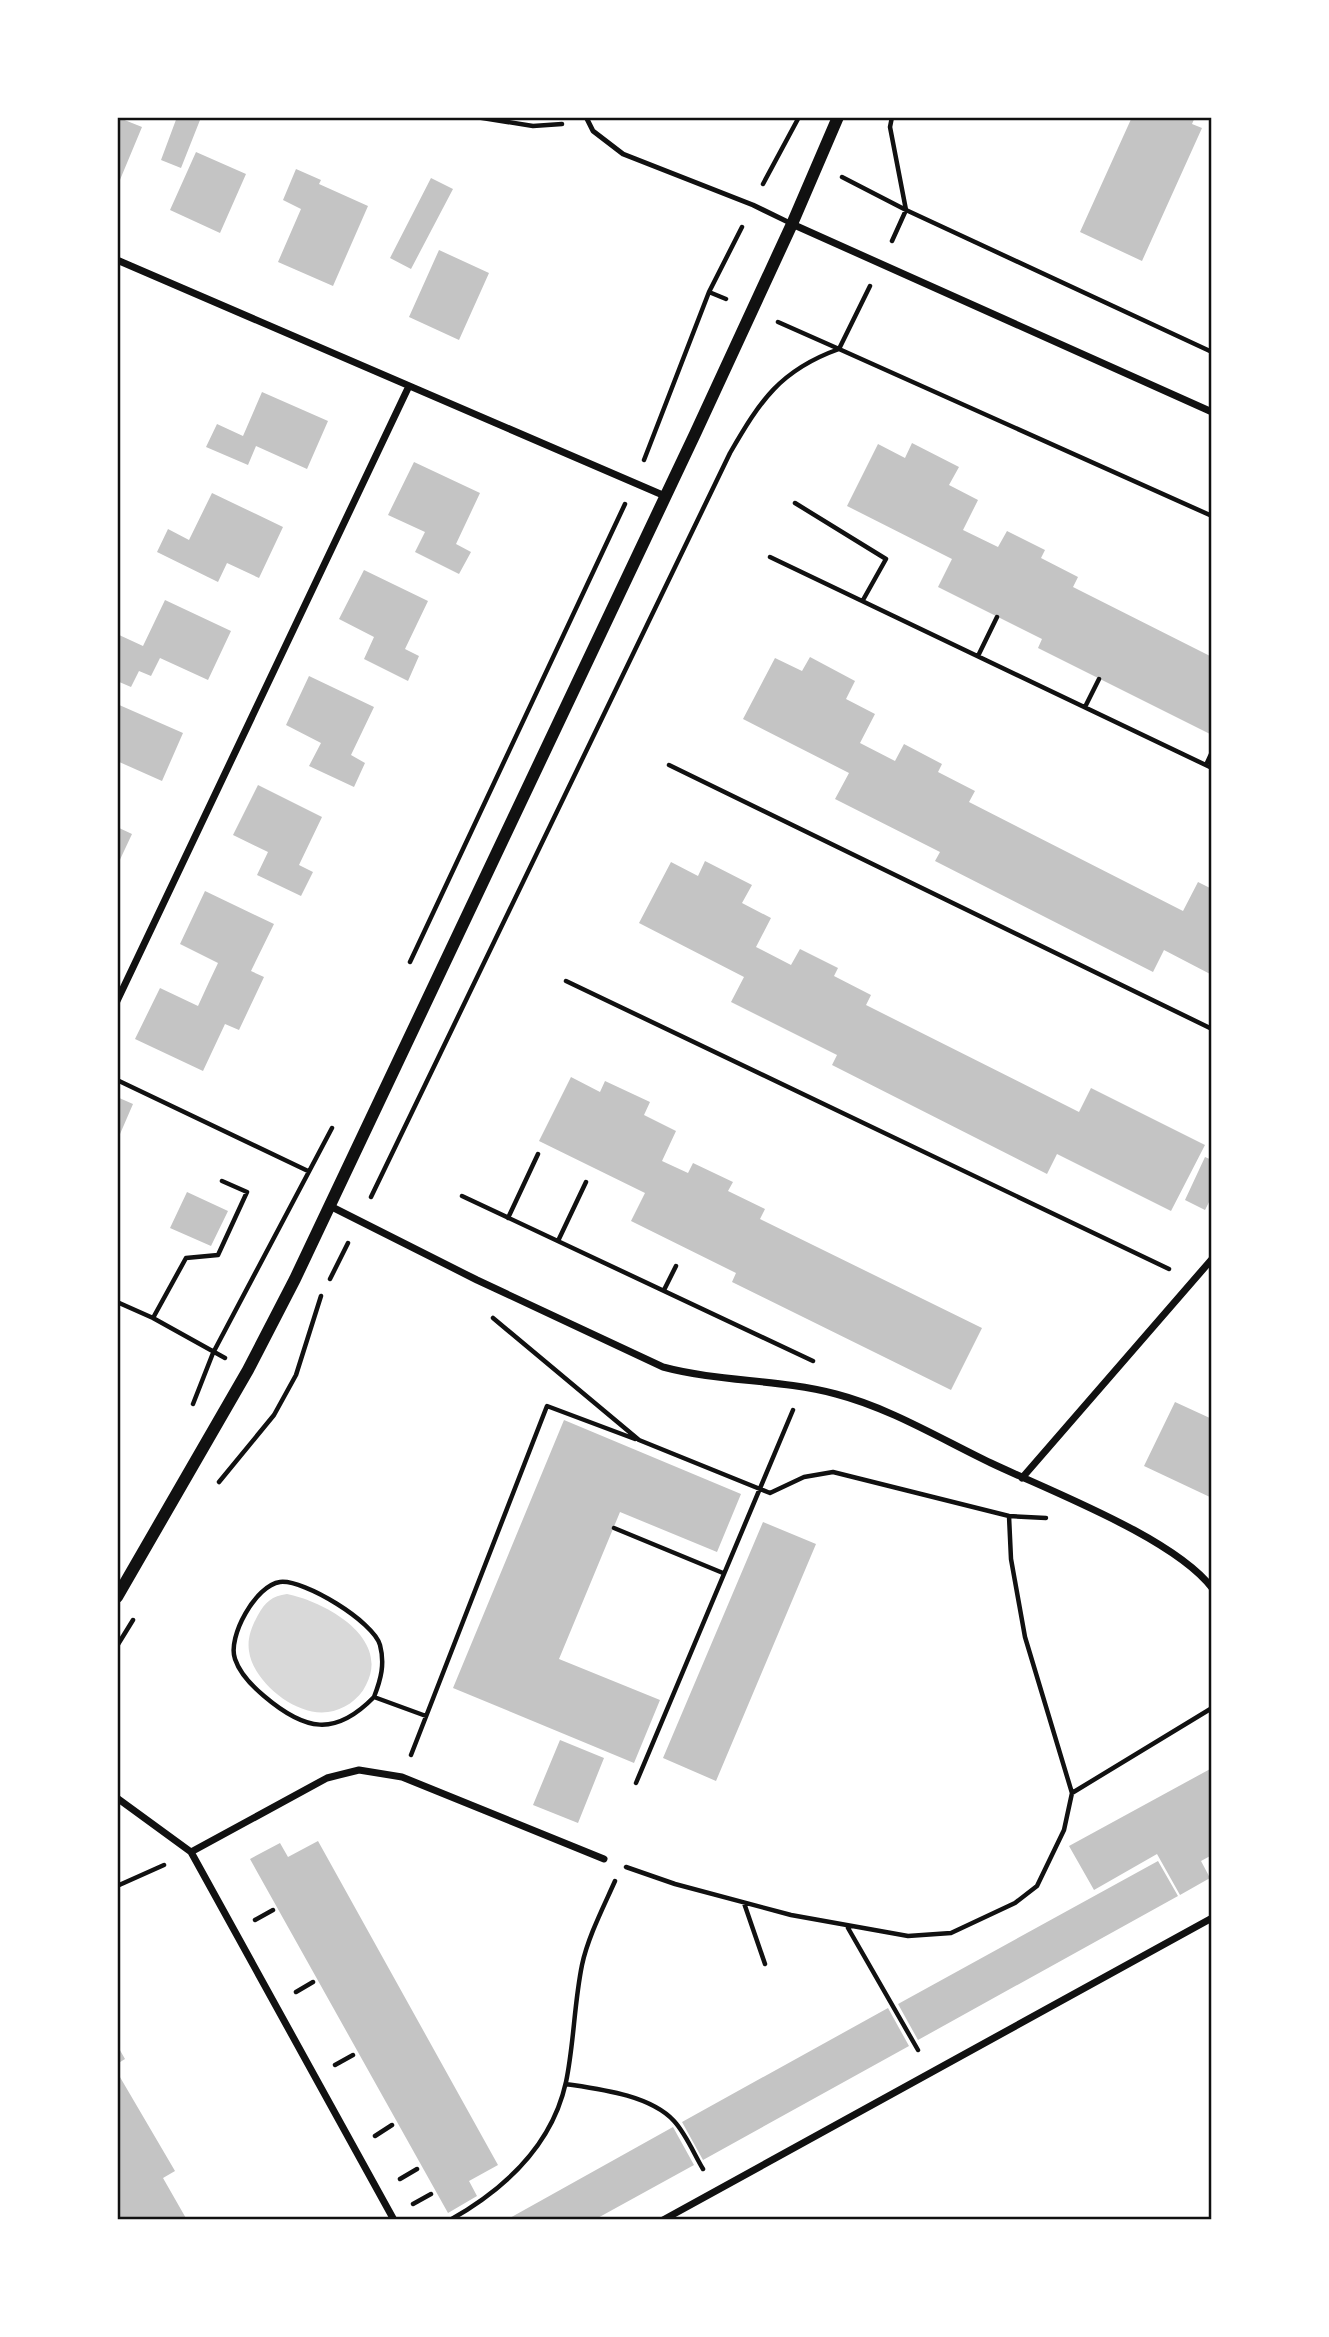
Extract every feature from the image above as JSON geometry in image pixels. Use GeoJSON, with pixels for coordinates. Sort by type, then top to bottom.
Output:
{"type":"FeatureCollection","features":[{"type":"Feature","properties":{"kind":"street"},"geometry":{"type":"LineString","coordinates":[[117,1597],[248,1370],[330,1206],[752,310],[838,117]]}},
{"type":"Feature","properties":{"kind":"street"},"geometry":{"type":"LineString","coordinates":[[792,224],[1212,412]]}},
{"type":"Feature","properties":{"kind":"street"},"geometry":{"type":"LineString","coordinates":[[117,260],[665,496]]}},
{"type":"Feature","properties":{"kind":"street"},"geometry":{"type":"LineString","coordinates":[[117,1001],[409,386]]}},
{"type":"Feature","properties":{"kind":"street"},"geometry":{"type":"LineString","coordinates":[[330,1206],[477,1280],[663,1367],[696,1374],[772,1381],[838,1394],[895,1417],[1133,1531],[1177,1556],[1212,1588]]}},
{"type":"Feature","properties":{"kind":"street"},"geometry":{"type":"LineString","coordinates":[[1023,1478],[1212,1259]]}},
{"type":"Feature","properties":{"kind":"street"},"geometry":{"type":"LineString","coordinates":[[191,1852],[306,1788],[343,1772],[380,1772],[402,1777],[604,1858]]}},
{"type":"Feature","properties":{"kind":"street"},"geometry":{"type":"LineString","coordinates":[[117,1798],[191,1852],[394,2220]]}},
{"type":"Feature","properties":{"kind":"street"},"geometry":{"type":"LineString","coordinates":[[663,2220],[1212,1918]]}},
{"type":"Feature","properties":{"kind":"lane"},"geometry":{"type":"LineString","coordinates":[[587,120],[606,144],[623,154],[753,205],[792,224]]}},
{"type":"Feature","properties":{"kind":"path"},"geometry":{"type":"LineString","coordinates":[[476,117],[533,125],[587,120]]}},
{"type":"Feature","properties":{"kind":"path"},"geometry":{"type":"LineString","coordinates":[[405,973],[634,484],[709,292],[799,117]]}},
{"type":"Feature","properties":{"kind":"path"},"geometry":{"type":"LineString","coordinates":[[214,1492],[274,1415],[296,1375],[321,1296],[730,453],[756,408],[773,388],[813,358],[839,349],[881,265],[906,210],[890,127],[891,117]]}},
{"type":"Feature","properties":{"kind":"path"},"geometry":{"type":"LineString","coordinates":[[781,148],[818,164],[906,210],[1212,352]]}},
{"type":"Feature","properties":{"kind":"path"},"geometry":{"type":"LineString","coordinates":[[709,292],[1212,516]]}},
{"type":"Feature","properties":{"kind":"path"},"geometry":{"type":"LineString","coordinates":[[795,503],[886,559],[863,600]]}},
{"type":"Feature","properties":{"kind":"path"},"geometry":{"type":"LineString","coordinates":[[770,557],[1212,768]]}},
{"type":"Feature","properties":{"kind":"path"},"geometry":{"type":"LineString","coordinates":[[978,656],[997,617]]}},
{"type":"Feature","properties":{"kind":"path"},"geometry":{"type":"LineString","coordinates":[[1085,707],[1099,679]]}},
{"type":"Feature","properties":{"kind":"path"},"geometry":{"type":"LineString","coordinates":[[1206,765],[1212,752]]}},
{"type":"Feature","properties":{"kind":"path"},"geometry":{"type":"LineString","coordinates":[[668,765],[1212,1029]]}},
{"type":"Feature","properties":{"kind":"path"},"geometry":{"type":"LineString","coordinates":[[566,981],[1193,1280]]}},
{"type":"Feature","properties":{"kind":"path"},"geometry":{"type":"LineString","coordinates":[[117,1080],[308,1171]]}},
{"type":"Feature","properties":{"kind":"path"},"geometry":{"type":"LineString","coordinates":[[190,1412],[214,1353],[334,1124]]}},
{"type":"Feature","properties":{"kind":"path"},"geometry":{"type":"LineString","coordinates":[[508,1217],[538,1154]]}},
{"type":"Feature","properties":{"kind":"path"},"geometry":{"type":"LineString","coordinates":[[153,1318],[187,1258],[218,1255],[247,1192],[222,1181]]}},
{"type":"Feature","properties":{"kind":"path"},"geometry":{"type":"LineString","coordinates":[[558,1241],[586,1182]]}},
{"type":"Feature","properties":{"kind":"path"},"geometry":{"type":"LineString","coordinates":[[462,1196],[814,1362],[804,1387]]}},
{"type":"Feature","properties":{"kind":"path"},"geometry":{"type":"LineString","coordinates":[[664,1290],[676,1266]]}},
{"type":"Feature","properties":{"kind":"path"},"geometry":{"type":"LineString","coordinates":[[477,1280],[470,1299],[639,1440]]}},
{"type":"Feature","properties":{"kind":"path"},"geometry":{"type":"LineString","coordinates":[[117,1302],[153,1318],[287,1392]]}},
{"type":"Feature","properties":{"kind":"path"},"geometry":{"type":"LineString","coordinates":[[402,1777],[547,1406],[770,1493],[804,1477],[833,1472],[1009,1516],[1048,1518]]}},
{"type":"Feature","properties":{"kind":"path"},"geometry":{"type":"LineString","coordinates":[[636,1783],[780,1439]]}},
{"type":"Feature","properties":{"kind":"path"},"geometry":{"type":"LineString","coordinates":[[450,2220],[498,2191],[520,2170],[539,2144],[566,2084],[582,1964],[621,1865],[675,1884],[744,1903],[848,1928],[908,1936],[951,1933],[1015,1903],[1038,1885],[1047,1871],[1063,1830],[1072,1793],[1025,1637],[1011,1559],[1009,1516]]}},
{"type":"Feature","properties":{"kind":"path"},"geometry":{"type":"LineString","coordinates":[[614,1528],[723,1573]]}},
{"type":"Feature","properties":{"kind":"path"},"geometry":{"type":"LineString","coordinates":[[279,1582],[305,1586],[356,1617],[380,1642],[383,1674],[374,1697],[358,1713],[328,1727],[307,1723],[288,1713],[252,1686],[234,1657],[234,1641],[243,1618],[258,1596],[267,1587],[279,1582]]}},
{"type":"Feature","properties":{"kind":"path"},"geometry":{"type":"LineString","coordinates":[[117,1646],[138,1614]]}},
{"type":"Feature","properties":{"kind":"path"},"geometry":{"type":"LineString","coordinates":[[374,1697],[426,1716]]}},
{"type":"Feature","properties":{"kind":"path"},"geometry":{"type":"LineString","coordinates":[[1072,1793],[1212,1708]]}},
{"type":"Feature","properties":{"kind":"path"},"geometry":{"type":"LineString","coordinates":[[117,1886],[191,1852]]}},
{"type":"Feature","properties":{"kind":"path"},"geometry":{"type":"LineString","coordinates":[[744,1903],[765,1964]]}},
{"type":"Feature","properties":{"kind":"path"},"geometry":{"type":"LineString","coordinates":[[848,1928],[931,2073]]}},
{"type":"Feature","properties":{"kind":"path"},"geometry":{"type":"LineString","coordinates":[[566,2084],[637,2100],[668,2115],[677,2123],[715,2191]]}},
{"type":"Feature","properties":{"kind":"shaded area"},"geometry":{"type":"Polygon","coordinates":[[[287,1594],[303,1598],[336,1614],[362,1638],[370,1652],[371,1668],[366,1685],[355,1700],[345,1707],[316,1712],[290,1703],[267,1685],[252,1663],[249,1641],[256,1619],[270,1600],[287,1594]]]}},
{"type":"Feature","properties":{"kind":"building"},"geometry":{"type":"Polygon","coordinates":[[[117,117],[142,127],[117,187],[117,117]]]}},
{"type":"Feature","properties":{"kind":"building"},"geometry":{"type":"Polygon","coordinates":[[[177,117],[200,120],[181,168],[161,160],[177,117]]]}},
{"type":"Feature","properties":{"kind":"building"},"geometry":{"type":"Polygon","coordinates":[[[1132,117],[1195,117],[1192,124],[1202,128],[1142,261],[1080,232],[1132,117]]]}},
{"type":"Feature","properties":{"kind":"building"},"geometry":{"type":"Polygon","coordinates":[[[196,152],[246,174],[220,233],[170,210],[196,152]]]}},
{"type":"Feature","properties":{"kind":"building"},"geometry":{"type":"Polygon","coordinates":[[[296,169],[321,180],[319,184],[368,206],[333,286],[278,262],[301,209],[283,200],[296,169]]]}},
{"type":"Feature","properties":{"kind":"building"},"geometry":{"type":"Polygon","coordinates":[[[431,178],[453,189],[411,269],[390,258],[431,178]]]}},
{"type":"Feature","properties":{"kind":"building"},"geometry":{"type":"Polygon","coordinates":[[[439,250],[489,273],[459,340],[409,317],[439,250]]]}},
{"type":"Feature","properties":{"kind":"building"},"geometry":{"type":"Polygon","coordinates":[[[262,392],[328,421],[307,469],[256,446],[248,465],[206,447],[217,424],[243,436],[262,392]]]}},
{"type":"Feature","properties":{"kind":"building"},"geometry":{"type":"Polygon","coordinates":[[[912,443],[959,467],[949,485],[978,500],[963,530],[998,547],[1007,531],[1045,550],[1041,558],[1078,577],[1073,587],[1212,657],[1212,735],[1038,648],[1042,639],[938,587],[952,559],[847,506],[878,444],[905,458],[912,443]]]}},
{"type":"Feature","properties":{"kind":"building"},"geometry":{"type":"Polygon","coordinates":[[[414,462],[480,493],[456,544],[471,552],[459,574],[415,552],[425,532],[388,515],[414,462]]]}},
{"type":"Feature","properties":{"kind":"building"},"geometry":{"type":"Polygon","coordinates":[[[212,493],[283,527],[259,578],[227,563],[218,582],[157,552],[168,529],[189,540],[212,493]]]}},
{"type":"Feature","properties":{"kind":"building"},"geometry":{"type":"Polygon","coordinates":[[[364,570],[428,601],[405,649],[419,656],[408,681],[364,659],[374,637],[339,619],[364,570]]]}},
{"type":"Feature","properties":{"kind":"building"},"geometry":{"type":"Polygon","coordinates":[[[165,600],[231,631],[208,680],[160,658],[151,676],[139,671],[131,687],[117,681],[117,634],[143,646],[165,600]]]}},
{"type":"Feature","properties":{"kind":"building"},"geometry":{"type":"Polygon","coordinates":[[[810,657],[855,681],[846,699],[875,714],[860,743],[895,761],[904,744],[942,764],[938,772],[975,791],[969,802],[1183,911],[1198,882],[1212,889],[1212,975],[1164,950],[1153,972],[935,861],[940,852],[835,799],[849,773],[743,719],[775,658],[802,671],[810,657]]]}},
{"type":"Feature","properties":{"kind":"building"},"geometry":{"type":"Polygon","coordinates":[[[309,676],[374,707],[351,755],[365,763],[354,787],[309,766],[321,743],[286,725],[309,676]]]}},
{"type":"Feature","properties":{"kind":"building"},"geometry":{"type":"Polygon","coordinates":[[[117,704],[183,733],[162,781],[117,761],[117,704]]]}},
{"type":"Feature","properties":{"kind":"building"},"geometry":{"type":"Polygon","coordinates":[[[258,785],[322,817],[299,865],[313,872],[301,896],[257,875],[268,852],[233,835],[258,785]]]}},
{"type":"Feature","properties":{"kind":"building"},"geometry":{"type":"Polygon","coordinates":[[[117,827],[132,834],[117,866],[117,827]]]}},
{"type":"Feature","properties":{"kind":"building"},"geometry":{"type":"Polygon","coordinates":[[[705,861],[752,885],[742,903],[771,918],[756,947],[791,965],[800,949],[838,968],[834,976],[871,995],[866,1005],[1079,1112],[1091,1088],[1205,1145],[1171,1211],[1057,1154],[1047,1174],[832,1065],[837,1055],[731,1002],[744,977],[639,923],[671,862],[698,876],[705,861]]]}},
{"type":"Feature","properties":{"kind":"building"},"geometry":{"type":"Polygon","coordinates":[[[205,891],[274,924],[251,971],[264,977],[239,1030],[225,1024],[203,1071],[135,1039],[160,988],[198,1006],[218,963],[180,944],[205,891]]]}},
{"type":"Feature","properties":{"kind":"building"},"geometry":{"type":"Polygon","coordinates":[[[571,1077],[600,1092],[605,1081],[650,1102],[644,1115],[676,1131],[662,1161],[688,1173],[693,1163],[733,1182],[728,1191],[765,1209],[760,1219],[982,1328],[951,1390],[732,1282],[736,1273],[631,1221],[645,1193],[539,1141],[571,1077]]]}},
{"type":"Feature","properties":{"kind":"building"},"geometry":{"type":"Polygon","coordinates":[[[117,1097],[133,1104],[117,1141],[117,1097]]]}},
{"type":"Feature","properties":{"kind":"building"},"geometry":{"type":"Polygon","coordinates":[[[1205,1157],[1212,1160],[1212,1196],[1205,1210],[1185,1200],[1205,1157]]]}},
{"type":"Feature","properties":{"kind":"building"},"geometry":{"type":"Polygon","coordinates":[[[187,1192],[228,1211],[211,1246],[170,1228],[187,1192]]]}},
{"type":"Feature","properties":{"kind":"building"},"geometry":{"type":"Polygon","coordinates":[[[1175,1402],[1212,1419],[1212,1498],[1144,1466],[1175,1402]]]}},
{"type":"Feature","properties":{"kind":"building"},"geometry":{"type":"Polygon","coordinates":[[[564,1420],[741,1494],[717,1552],[620,1512],[559,1659],[660,1700],[634,1763],[453,1688],[564,1420]]]}},
{"type":"Feature","properties":{"kind":"building"},"geometry":{"type":"Polygon","coordinates":[[[763,1522],[816,1544],[716,1781],[663,1758],[763,1522]]]}},
{"type":"Feature","properties":{"kind":"building"},"geometry":{"type":"Polygon","coordinates":[[[560,1740],[604,1758],[578,1823],[533,1805],[560,1740]]]}},
{"type":"Feature","properties":{"kind":"building"},"geometry":{"type":"Polygon","coordinates":[[[1212,1768],[1212,1855],[1201,1861],[1210,1878],[1180,1895],[1157,1854],[1094,1890],[1069,1846],[1212,1768]]]}},
{"type":"Feature","properties":{"kind":"building"},"geometry":{"type":"Polygon","coordinates":[[[318,1841],[498,2165],[469,2181],[477,2196],[448,2213],[250,1859],[280,1843],[288,1857],[318,1841]]]}},
{"type":"Feature","properties":{"kind":"building"},"geometry":{"type":"Polygon","coordinates":[[[1158,1861],[1178,1896],[918,2040],[898,2004],[1158,1861]]]}},
{"type":"Feature","properties":{"kind":"building"},"geometry":{"type":"Polygon","coordinates":[[[888,2008],[909,2046],[703,2160],[682,2122],[888,2008]]]}},
{"type":"Feature","properties":{"kind":"building"},"geometry":{"type":"Polygon","coordinates":[[[117,2045],[125,2059],[117,2064],[117,2045]]]}},
{"type":"Feature","properties":{"kind":"building"},"geometry":{"type":"Polygon","coordinates":[[[117,2072],[175,2171],[163,2178],[187,2220],[117,2220],[117,2072]]]}},
{"type":"Feature","properties":{"kind":"building"},"geometry":{"type":"Polygon","coordinates":[[[673,2127],[694,2165],[594,2220],[506,2220],[673,2127]]]}}]}
